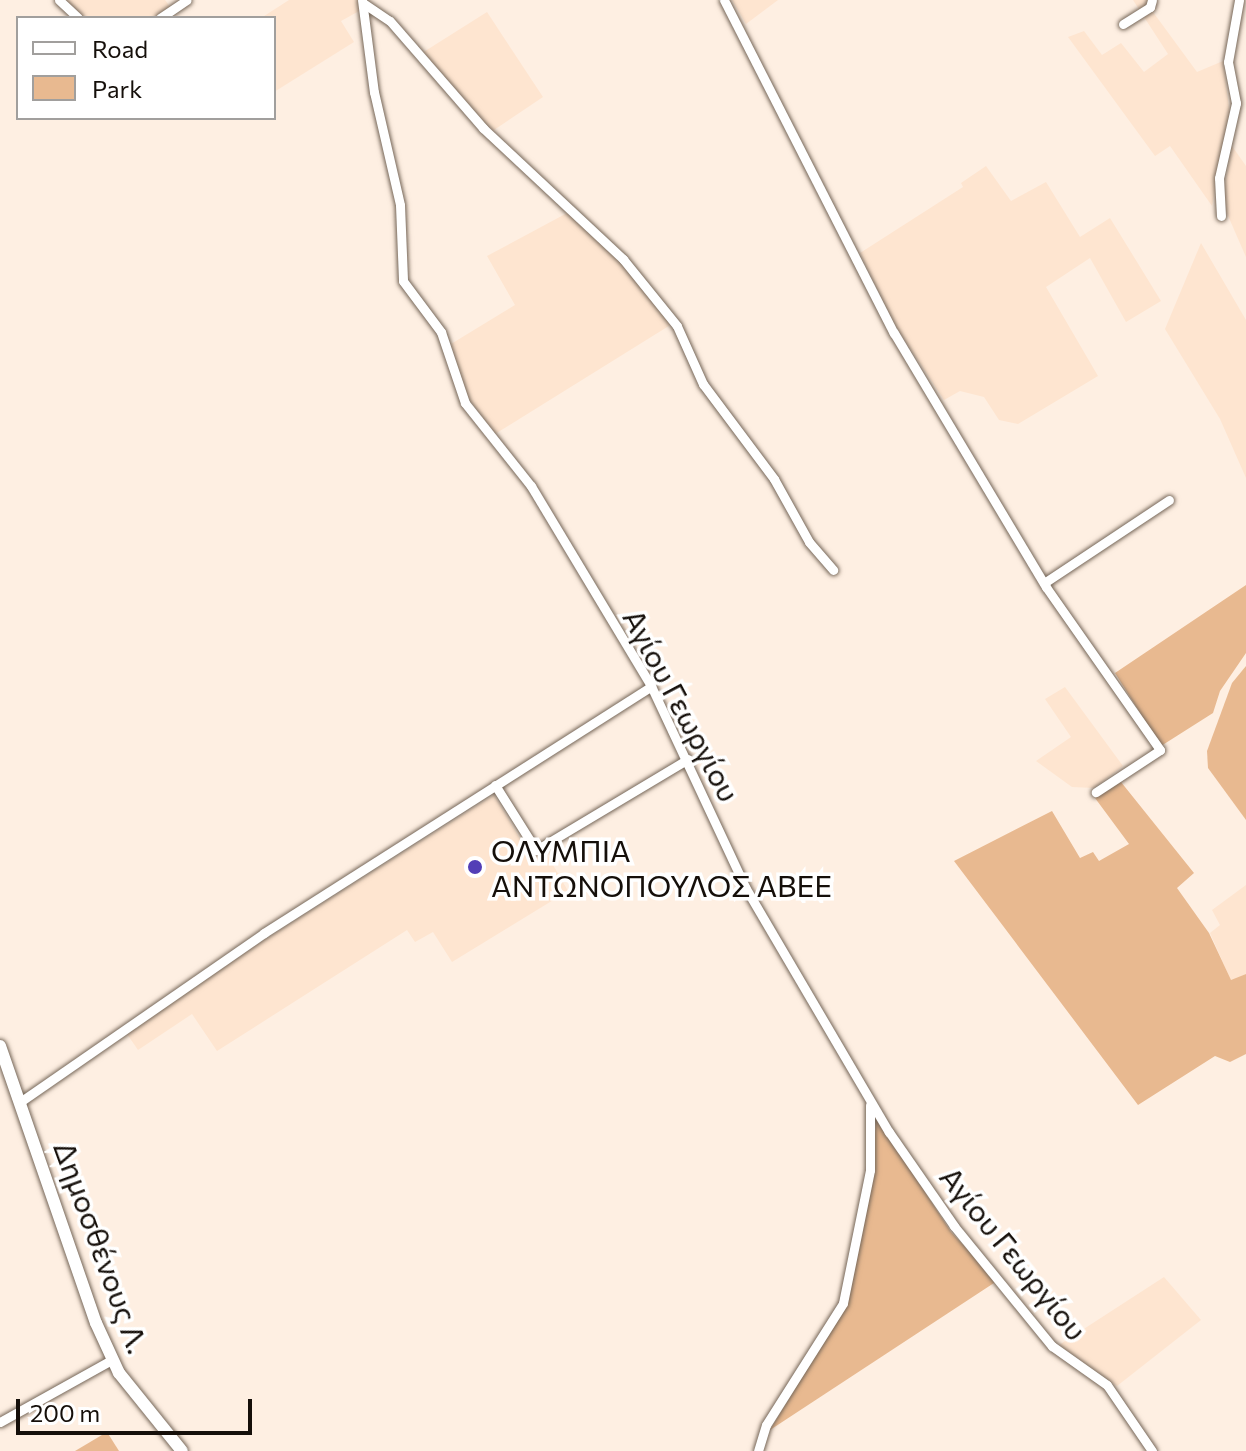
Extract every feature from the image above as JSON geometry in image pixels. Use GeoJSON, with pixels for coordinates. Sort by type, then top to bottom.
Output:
{"type":"FeatureCollection","features":[{"type":"Feature","properties":{"kind":"street"},"geometry":{"type":"LineString","coordinates":[[59,0],[76,16]]}},
{"type":"Feature","properties":{"kind":"street"},"geometry":{"type":"LineString","coordinates":[[163,16],[187,0]]}},
{"type":"Feature","properties":{"kind":"street"},"geometry":{"type":"LineString","coordinates":[[724,0],[894,333],[1044,583],[1160,750],[1096,792]]}},
{"type":"Feature","properties":{"kind":"street"},"geometry":{"type":"LineString","coordinates":[[1123,24],[1150,7],[1152,0]]}},
{"type":"Feature","properties":{"kind":"street"},"geometry":{"type":"LineString","coordinates":[[1221,216],[1219,178],[1236,103],[1228,62],[1239,0]]}},
{"type":"Feature","properties":{"kind":"street"},"geometry":{"type":"LineString","coordinates":[[362,2],[390,21],[483,128],[623,259],[677,326],[703,384],[774,479],[809,542],[833,570]]}},
{"type":"Feature","properties":{"kind":"street","name":"Αγίου Γεωργίου"},"geometry":{"type":"LineString","coordinates":[[362,2],[374,92],[400,205],[403,281],[441,332],[465,403],[531,486],[651,686],[688,759],[745,887],[869,1101],[954,1226],[1000,1276],[1052,1346],[1107,1385],[1152,1451]]}},
{"type":"Feature","properties":{"kind":"street"},"geometry":{"type":"LineString","coordinates":[[1044,583],[1169,500]]}},
{"type":"Feature","properties":{"kind":"street"},"geometry":{"type":"LineString","coordinates":[[23,1100],[188,983],[651,686]]}},
{"type":"Feature","properties":{"kind":"street"},"geometry":{"type":"LineString","coordinates":[[495,785],[536,850],[688,759]]}},
{"type":"Feature","properties":{"kind":"street","name":"Δημοσθένους Λ."},"geometry":{"type":"LineString","coordinates":[[0,1046],[23,1100],[113,1359],[182,1451]]}},
{"type":"Feature","properties":{"kind":"street"},"geometry":{"type":"LineString","coordinates":[[758,1451],[766,1425],[843,1303],[870,1170],[869,1101]]}},
{"type":"Feature","properties":{"kind":"street"},"geometry":{"type":"LineString","coordinates":[[0,1422],[113,1359]]}},
{"type":"Feature","properties":{"kind":"shaded area"},"geometry":{"type":"Polygon","coordinates":[[[63,0],[165,0],[171,8],[159,16],[80,16],[63,0]]]}},
{"type":"Feature","properties":{"kind":"shaded area"},"geometry":{"type":"Polygon","coordinates":[[[289,0],[359,0],[361,10],[341,21],[354,42],[276,91],[276,16],[264,16],[289,0]]]}},
{"type":"Feature","properties":{"kind":"shaded area"},"geometry":{"type":"Polygon","coordinates":[[[732,0],[778,0],[746,24],[732,0]]]}},
{"type":"Feature","properties":{"kind":"shaded area"},"geometry":{"type":"Polygon","coordinates":[[[1133,0],[1155,0],[1153,12],[1197,72],[1223,61],[1230,115],[1212,206],[1170,146],[1155,156],[1068,37],[1084,31],[1102,55],[1121,43],[1144,72],[1168,54],[1133,0]]]}},
{"type":"Feature","properties":{"kind":"shaded area"},"geometry":{"type":"Polygon","coordinates":[[[487,12],[543,97],[491,132],[422,53],[487,12]]]}},
{"type":"Feature","properties":{"kind":"shaded area"},"geometry":{"type":"Polygon","coordinates":[[[1232,146],[1246,166],[1246,257],[1222,202],[1232,146]]]}},
{"type":"Feature","properties":{"kind":"shaded area"},"geometry":{"type":"Polygon","coordinates":[[[986,166],[1011,201],[1046,182],[1080,237],[1110,218],[1161,301],[1126,322],[1090,258],[1046,287],[1098,376],[1018,424],[999,420],[984,397],[960,391],[944,400],[893,322],[860,253],[963,187],[961,183],[986,166]]]}},
{"type":"Feature","properties":{"kind":"shaded area"},"geometry":{"type":"Polygon","coordinates":[[[569,212],[616,254],[672,324],[495,434],[467,396],[451,344],[515,305],[487,256],[569,212]]]}},
{"type":"Feature","properties":{"kind":"shaded area"},"geometry":{"type":"Polygon","coordinates":[[[1201,243],[1246,320],[1246,478],[1220,419],[1165,329],[1201,243]]]}},
{"type":"Feature","properties":{"kind":"shaded area"},"geometry":{"type":"Polygon","coordinates":[[[1065,687],[1123,766],[1094,788],[1072,787],[1036,761],[1071,737],[1045,699],[1065,687]]]}},
{"type":"Feature","properties":{"kind":"shaded area"},"geometry":{"type":"Polygon","coordinates":[[[494,795],[531,857],[545,851],[568,891],[452,962],[433,932],[415,942],[407,930],[217,1051],[192,1014],[138,1050],[127,1034],[190,987],[494,795]]]}},
{"type":"Feature","properties":{"kind":"shaded area"},"geometry":{"type":"Polygon","coordinates":[[[1246,885],[1246,974],[1231,981],[1210,933],[1220,925],[1212,910],[1246,885]]]}},
{"type":"Feature","properties":{"kind":"shaded area"},"geometry":{"type":"Polygon","coordinates":[[[1164,1277],[1201,1320],[1117,1386],[1059,1345],[1164,1277]]]}},
{"type":"Feature","properties":{"kind":"green space"},"geometry":{"type":"Polygon","coordinates":[[[1246,585],[1246,653],[1220,691],[1213,713],[1161,746],[1115,673],[1246,585]]]}},
{"type":"Feature","properties":{"kind":"green space"},"geometry":{"type":"Polygon","coordinates":[[[1246,666],[1246,820],[1208,768],[1207,751],[1232,683],[1246,666]]]}},
{"type":"Feature","properties":{"kind":"green space"},"geometry":{"type":"Polygon","coordinates":[[[1121,782],[1194,873],[1177,888],[1209,933],[1231,980],[1246,974],[1246,1054],[1230,1062],[1215,1056],[1138,1105],[954,861],[1052,811],[1080,858],[1093,852],[1099,861],[1129,844],[1095,798],[1121,782]]]}},
{"type":"Feature","properties":{"kind":"green space"},"geometry":{"type":"Polygon","coordinates":[[[876,1117],[951,1232],[997,1281],[770,1430],[848,1301],[873,1173],[876,1117]]]}},
{"type":"Feature","properties":{"kind":"green space"},"geometry":{"type":"Polygon","coordinates":[[[107,1432],[119,1451],[75,1451],[107,1432]]]}},
{"type":"Feature","properties":{"kind":"place","name":"ΟΛΥΜΠΙΑ ΑΝΤΩΝΟΠΟΥΛΟΣ ΑΒΕΕ"},"geometry":{"type":"Point","coordinates":[475,867]}}]}
